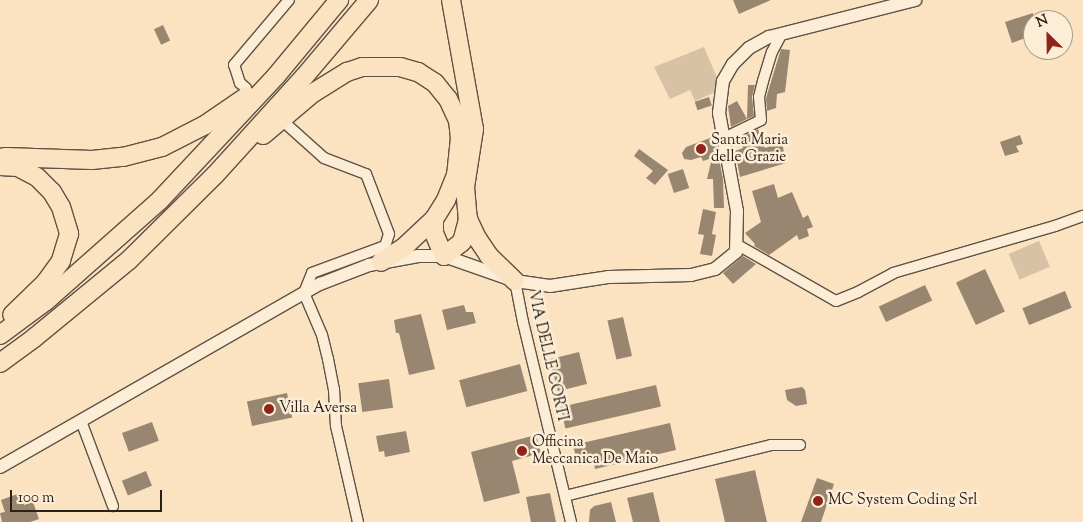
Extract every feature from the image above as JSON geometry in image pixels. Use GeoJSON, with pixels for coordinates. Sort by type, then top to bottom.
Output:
{"type":"FeatureCollection","features":[{"type":"Feature","properties":{"kind":"highway"},"geometry":{"type":"LineString","coordinates":[[0,334],[46,301],[160,200],[276,76],[339,0]]}},
{"type":"Feature","properties":{"kind":"highway"},"geometry":{"type":"LineString","coordinates":[[0,363],[34,338],[129,260],[215,176],[304,77],[369,0]]}},
{"type":"Feature","properties":{"kind":"highway"},"geometry":{"type":"LineString","coordinates":[[434,219],[434,233],[444,256],[462,242],[468,219],[465,187],[474,129],[451,0]]}},
{"type":"Feature","properties":{"kind":"highway"},"geometry":{"type":"LineString","coordinates":[[215,176],[330,81],[362,67],[400,66],[418,72],[435,83],[448,99],[458,120],[460,138],[456,175],[446,200],[434,219],[403,248],[381,262]]}},
{"type":"Feature","properties":{"kind":"highway"},"geometry":{"type":"LineString","coordinates":[[0,158],[92,160],[123,157],[162,148],[205,126],[276,76]]}},
{"type":"Feature","properties":{"kind":"highway"},"geometry":{"type":"LineString","coordinates":[[0,166],[18,167],[37,177],[52,192],[62,207],[69,234],[61,261],[51,275],[0,327]]}},
{"type":"Feature","properties":{"kind":"highway"},"geometry":{"type":"LineString","coordinates":[[468,219],[477,238],[489,256],[515,280]]}},
{"type":"Feature","properties":{"kind":"street"},"geometry":{"type":"LineString","coordinates":[[246,88],[240,83],[234,65],[289,0]]}},
{"type":"Feature","properties":{"kind":"street"},"geometry":{"type":"LineString","coordinates":[[0,467],[304,293],[341,274],[381,262],[418,256],[444,256],[515,280],[550,286],[637,275],[691,275],[715,269],[736,252],[737,212],[722,138],[719,113],[723,81],[733,64],[748,48],[782,33],[915,0]]}},
{"type":"Feature","properties":{"kind":"street"},"geometry":{"type":"LineString","coordinates":[[722,138],[762,120],[759,97],[772,52],[782,33]]}},
{"type":"Feature","properties":{"kind":"street"},"geometry":{"type":"LineString","coordinates":[[285,123],[324,158],[366,174],[389,234],[385,246],[312,273],[304,293],[322,335],[328,359],[334,389],[336,426],[358,522]]}},
{"type":"Feature","properties":{"kind":"street"},"geometry":{"type":"LineString","coordinates":[[736,244],[836,301],[858,292],[893,273],[1055,226],[1083,216]]}},
{"type":"Feature","properties":{"kind":"street","name":"VIA DELLE CORTI"},"geometry":{"type":"LineString","coordinates":[[515,280],[523,322],[570,522]]}},
{"type":"Feature","properties":{"kind":"street"},"geometry":{"type":"LineString","coordinates":[[81,421],[113,506]]}},
{"type":"Feature","properties":{"kind":"street"},"geometry":{"type":"LineString","coordinates":[[565,496],[771,446],[800,445]]}},
{"type":"Feature","properties":{"kind":"shaded area"},"geometry":{"type":"Polygon","coordinates":[[[704,47],[718,80],[713,93],[695,101],[690,90],[670,99],[654,67],[704,47]]]}},
{"type":"Feature","properties":{"kind":"shaded area"},"geometry":{"type":"Polygon","coordinates":[[[1039,241],[1050,267],[1020,280],[1009,254],[1039,241]]]}},
{"type":"Feature","properties":{"kind":"building"},"geometry":{"type":"Polygon","coordinates":[[[733,0],[771,0],[739,14],[733,0]]]}},
{"type":"Feature","properties":{"kind":"building"},"geometry":{"type":"Polygon","coordinates":[[[1023,16],[1023,39],[1012,43],[1005,22],[1023,16]]]}},
{"type":"Feature","properties":{"kind":"building"},"geometry":{"type":"Polygon","coordinates":[[[163,25],[170,40],[161,45],[154,29],[163,25]]]}},
{"type":"Feature","properties":{"kind":"building"},"geometry":{"type":"Polygon","coordinates":[[[781,49],[790,50],[785,92],[777,94],[776,108],[767,111],[766,98],[781,49]]]}},
{"type":"Feature","properties":{"kind":"building"},"geometry":{"type":"Polygon","coordinates":[[[748,85],[755,85],[752,97],[754,116],[747,119],[748,85]]]}},
{"type":"Feature","properties":{"kind":"building"},"geometry":{"type":"Polygon","coordinates":[[[709,97],[712,106],[698,110],[695,102],[709,97]]]}},
{"type":"Feature","properties":{"kind":"building"},"geometry":{"type":"Polygon","coordinates":[[[737,101],[747,119],[731,127],[728,106],[737,101]]]}},
{"type":"Feature","properties":{"kind":"building"},"geometry":{"type":"Polygon","coordinates":[[[758,129],[765,148],[782,142],[786,163],[740,177],[735,151],[743,148],[740,138],[758,129]]]}},
{"type":"Feature","properties":{"kind":"building"},"geometry":{"type":"Polygon","coordinates":[[[1020,135],[1023,144],[1016,146],[1019,152],[1005,156],[1000,142],[1020,135]]]}},
{"type":"Feature","properties":{"kind":"building"},"geometry":{"type":"Polygon","coordinates":[[[713,137],[723,179],[724,208],[714,208],[713,179],[707,179],[712,158],[703,161],[701,157],[691,160],[684,159],[682,153],[686,147],[713,137]]]}},
{"type":"Feature","properties":{"kind":"building"},"geometry":{"type":"Polygon","coordinates":[[[639,149],[668,170],[655,185],[646,178],[653,171],[634,156],[639,149]]]}},
{"type":"Feature","properties":{"kind":"building"},"geometry":{"type":"Polygon","coordinates":[[[683,169],[689,188],[674,193],[668,174],[683,169]]]}},
{"type":"Feature","properties":{"kind":"building"},"geometry":{"type":"Polygon","coordinates":[[[774,184],[778,198],[792,192],[803,218],[808,215],[813,227],[807,229],[809,236],[799,240],[797,235],[769,255],[754,246],[755,244],[745,233],[761,222],[752,191],[774,184]]]}},
{"type":"Feature","properties":{"kind":"building"},"geometry":{"type":"Polygon","coordinates":[[[703,209],[716,212],[712,234],[716,235],[712,256],[700,254],[704,235],[698,234],[703,209]]]}},
{"type":"Feature","properties":{"kind":"building"},"geometry":{"type":"Polygon","coordinates":[[[743,256],[756,264],[733,284],[723,273],[743,256]]]}},
{"type":"Feature","properties":{"kind":"building"},"geometry":{"type":"Polygon","coordinates":[[[985,269],[1005,312],[976,325],[956,283],[985,269]]]}},
{"type":"Feature","properties":{"kind":"building"},"geometry":{"type":"Polygon","coordinates":[[[925,285],[932,300],[886,322],[879,307],[925,285]]]}},
{"type":"Feature","properties":{"kind":"building"},"geometry":{"type":"Polygon","coordinates":[[[1065,291],[1072,308],[1029,325],[1022,308],[1065,291]]]}},
{"type":"Feature","properties":{"kind":"building"},"geometry":{"type":"Polygon","coordinates":[[[464,305],[466,312],[473,312],[476,323],[447,330],[442,310],[464,305]]]}},
{"type":"Feature","properties":{"kind":"building"},"geometry":{"type":"Polygon","coordinates":[[[421,314],[435,369],[409,375],[394,320],[421,314]]]}},
{"type":"Feature","properties":{"kind":"building"},"geometry":{"type":"Polygon","coordinates":[[[623,317],[632,356],[616,360],[607,321],[623,317]]]}},
{"type":"Feature","properties":{"kind":"building"},"geometry":{"type":"Polygon","coordinates":[[[579,352],[587,384],[558,391],[550,359],[579,352]]]}},
{"type":"Feature","properties":{"kind":"building"},"geometry":{"type":"Polygon","coordinates":[[[520,364],[527,391],[466,407],[459,380],[520,364]]]}},
{"type":"Feature","properties":{"kind":"building"},"geometry":{"type":"Polygon","coordinates":[[[389,379],[393,408],[362,412],[358,383],[389,379]]]}},
{"type":"Feature","properties":{"kind":"building"},"geometry":{"type":"Polygon","coordinates":[[[656,385],[661,406],[565,428],[561,407],[656,385]]]}},
{"type":"Feature","properties":{"kind":"building"},"geometry":{"type":"Polygon","coordinates":[[[802,387],[805,390],[807,404],[796,406],[787,400],[785,390],[802,387]]]}},
{"type":"Feature","properties":{"kind":"building","name":"Villa Aversa"},"geometry":{"type":"Polygon","coordinates":[[[287,393],[292,417],[252,426],[247,402],[287,393]]]}},
{"type":"Feature","properties":{"kind":"building"},"geometry":{"type":"Polygon","coordinates":[[[152,422],[159,441],[129,452],[122,433],[152,422]]]}},
{"type":"Feature","properties":{"kind":"building"},"geometry":{"type":"Polygon","coordinates":[[[670,423],[676,450],[595,469],[594,462],[578,466],[573,445],[670,423]]]}},
{"type":"Feature","properties":{"kind":"building"},"geometry":{"type":"Polygon","coordinates":[[[406,431],[410,452],[385,457],[384,451],[379,452],[376,436],[406,431]]]}},
{"type":"Feature","properties":{"kind":"building"},"geometry":{"type":"Polygon","coordinates":[[[536,435],[541,453],[512,461],[520,493],[484,502],[471,452],[536,435]]]}},
{"type":"Feature","properties":{"kind":"building"},"geometry":{"type":"Polygon","coordinates":[[[755,470],[767,522],[725,522],[715,479],[755,470]]]}},
{"type":"Feature","properties":{"kind":"building"},"geometry":{"type":"Polygon","coordinates":[[[146,471],[152,486],[128,496],[122,481],[146,471]]]}},
{"type":"Feature","properties":{"kind":"building","name":"MC System Coding Srl"},"geometry":{"type":"Polygon","coordinates":[[[817,478],[834,484],[821,522],[801,522],[817,478]]]}},
{"type":"Feature","properties":{"kind":"building"},"geometry":{"type":"Polygon","coordinates":[[[653,492],[660,522],[633,522],[627,498],[653,492]]]}},
{"type":"Feature","properties":{"kind":"building"},"geometry":{"type":"Polygon","coordinates":[[[20,493],[24,505],[33,502],[39,519],[30,522],[2,522],[0,513],[5,512],[1,500],[20,493]]]}},
{"type":"Feature","properties":{"kind":"building"},"geometry":{"type":"Polygon","coordinates":[[[550,493],[556,522],[531,522],[526,497],[550,493]]]}},
{"type":"Feature","properties":{"kind":"building"},"geometry":{"type":"Polygon","coordinates":[[[611,502],[616,522],[589,522],[590,510],[594,506],[611,502]]]}},
{"type":"Feature","properties":{"kind":"place","name":"Santa Maria delle Grazie"},"geometry":{"type":"Point","coordinates":[701,149]}},
{"type":"Feature","properties":{"kind":"place","name":"Villa Aversa"},"geometry":{"type":"Point","coordinates":[269,409]}},
{"type":"Feature","properties":{"kind":"place","name":"Officina Meccanica De Maio"},"geometry":{"type":"Point","coordinates":[522,451]}},
{"type":"Feature","properties":{"kind":"place","name":"MC System Coding Srl"},"geometry":{"type":"Point","coordinates":[818,501]}}]}
